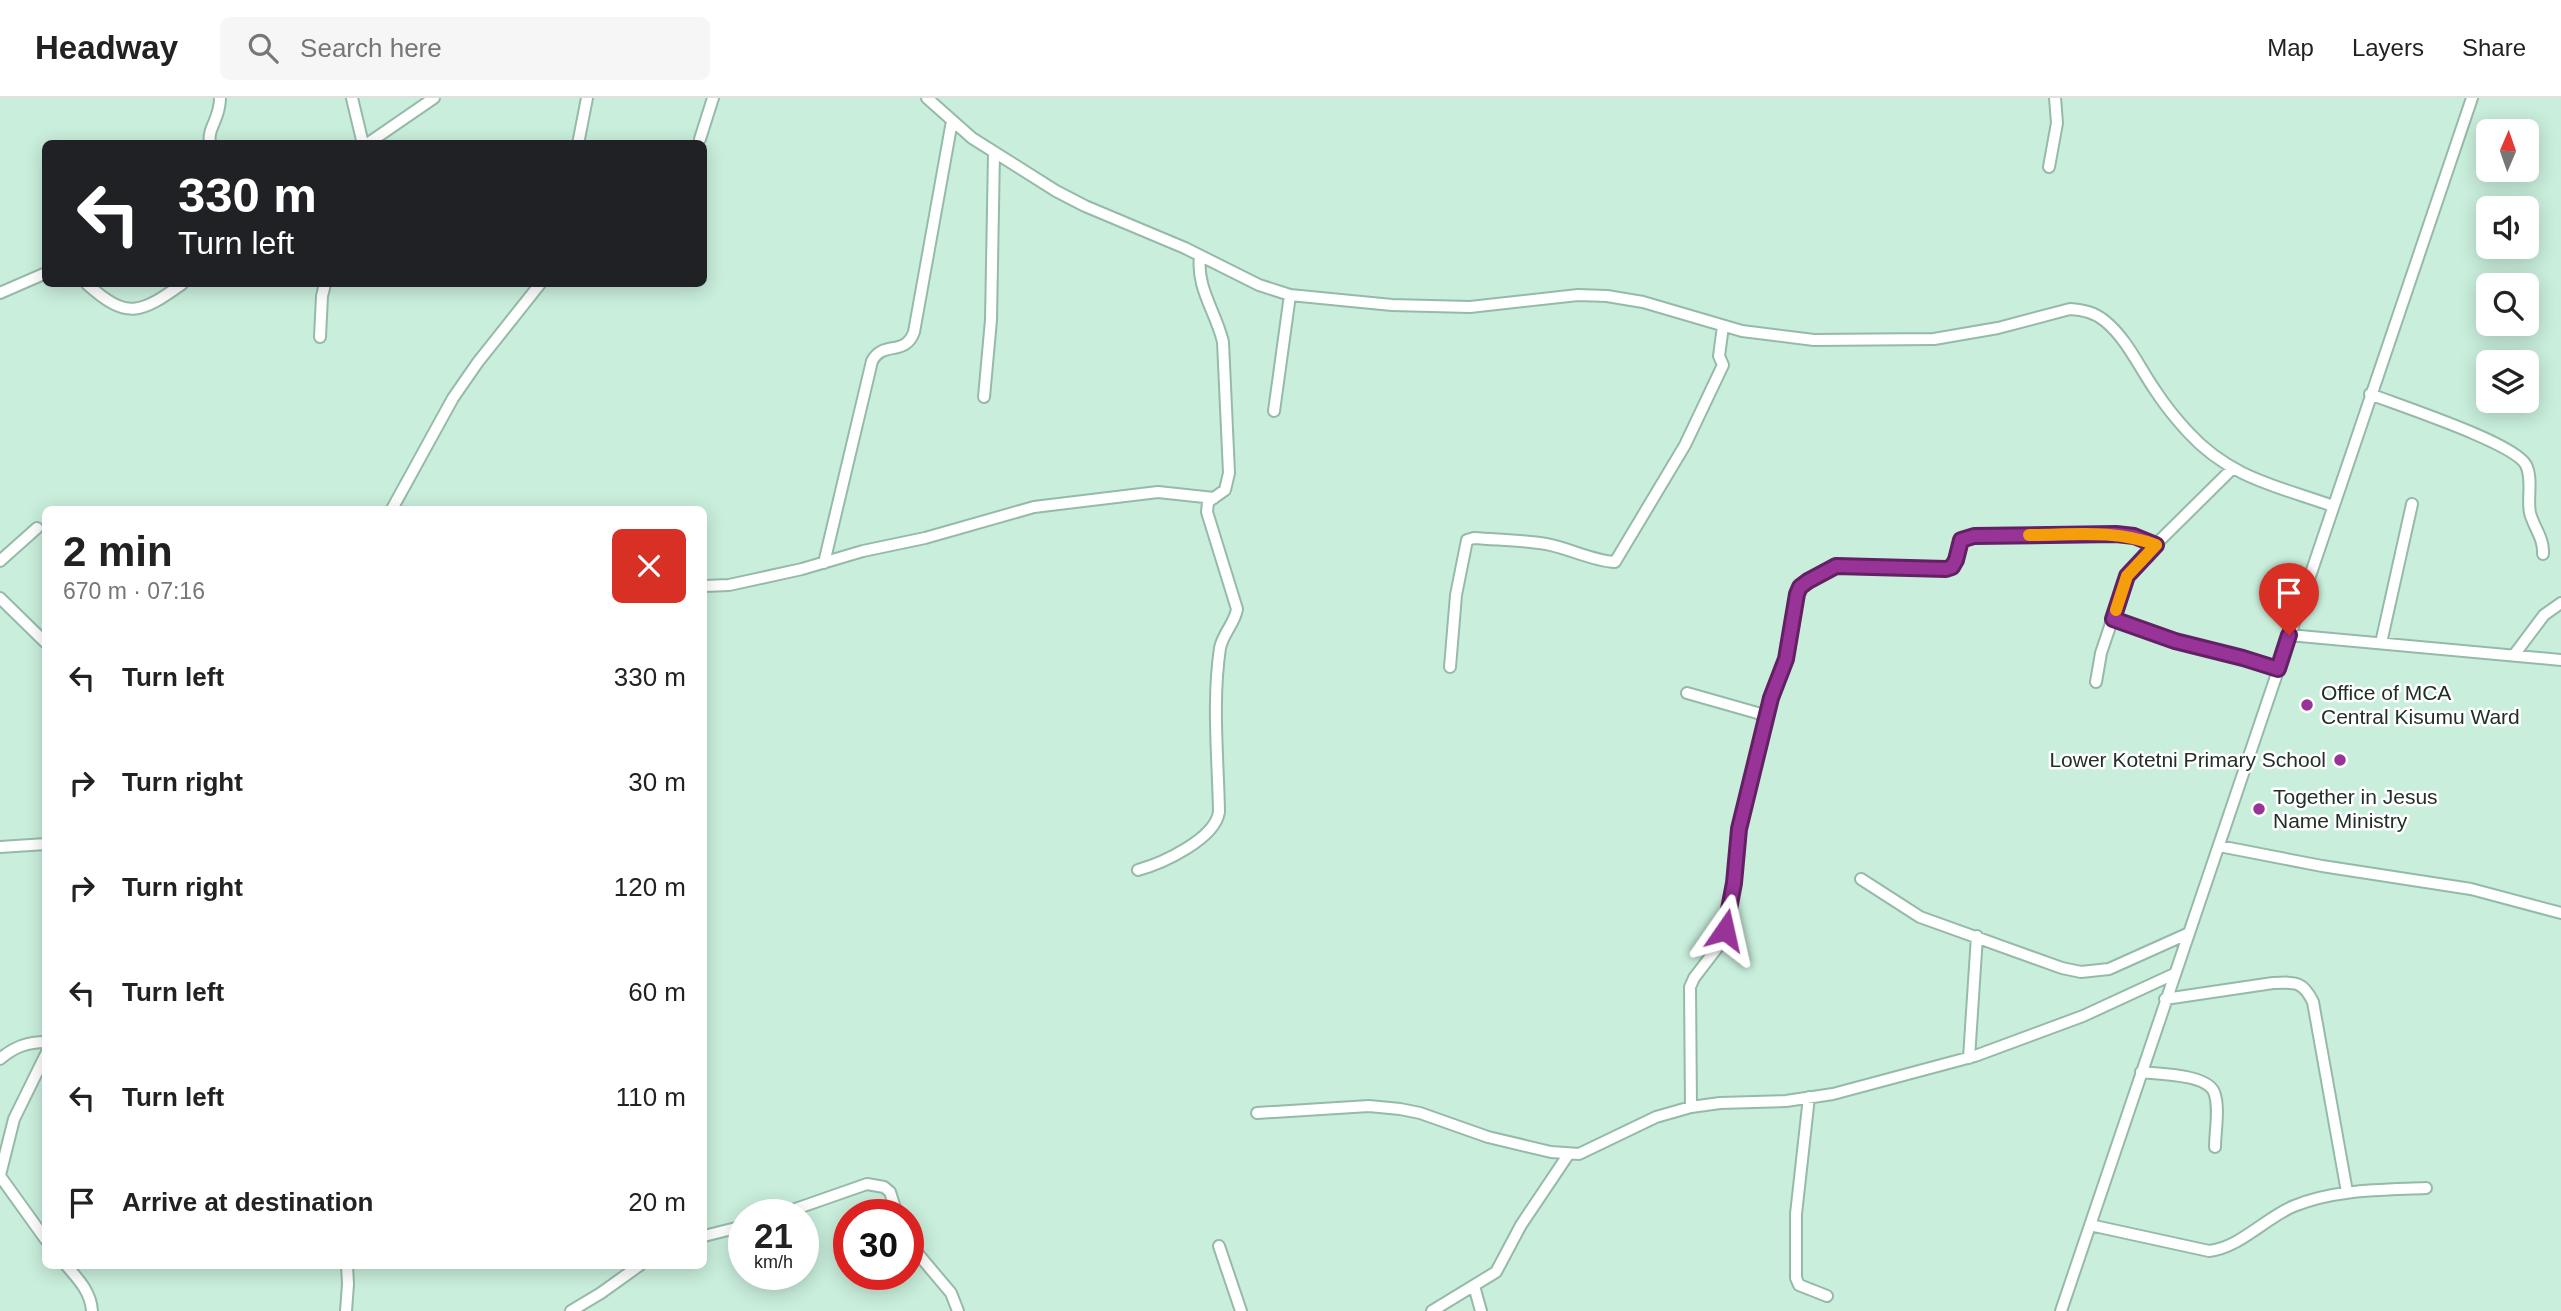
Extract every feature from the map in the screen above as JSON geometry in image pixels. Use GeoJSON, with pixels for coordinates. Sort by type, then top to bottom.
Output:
{"type":"FeatureCollection","features":[{"type":"Feature","properties":{"kind":"street"},"geometry":{"type":"LineString","coordinates":[[209,140],[209,134],[220,112],[220,98]]}},
{"type":"Feature","properties":{"kind":"street"},"geometry":{"type":"LineString","coordinates":[[352,98],[364,140]]}},
{"type":"Feature","properties":{"kind":"street"},"geometry":{"type":"LineString","coordinates":[[371,140],[434,98]]}},
{"type":"Feature","properties":{"kind":"street"},"geometry":{"type":"LineString","coordinates":[[579,140],[587,98]]}},
{"type":"Feature","properties":{"kind":"street"},"geometry":{"type":"LineString","coordinates":[[700,139],[713,98]]}},
{"type":"Feature","properties":{"kind":"street"},"geometry":{"type":"LineString","coordinates":[[927,98],[994,153],[1075,201],[1165,239],[1259,285],[1290,295],[1392,306],[1470,307],[1578,295],[1607,296],[1643,302],[1742,331],[1814,340],[1934,340],[1986,331],[2070,309],[2082,310],[2105,321],[2118,335],[2156,392],[2187,431],[2216,459],[2232,469],[2333,506]]}},
{"type":"Feature","properties":{"kind":"street"},"geometry":{"type":"LineString","coordinates":[[2049,167],[2057,123],[2055,98]]}},
{"type":"Feature","properties":{"kind":"street"},"geometry":{"type":"LineString","coordinates":[[2061,1311],[2472,98]]}},
{"type":"Feature","properties":{"kind":"street"},"geometry":{"type":"LineString","coordinates":[[824,563],[872,361],[882,350],[909,343],[914,331],[952,121]]}},
{"type":"Feature","properties":{"kind":"street"},"geometry":{"type":"LineString","coordinates":[[984,397],[991,320],[994,153]]}},
{"type":"Feature","properties":{"kind":"street"},"geometry":{"type":"LineString","coordinates":[[1138,870],[1159,863],[1207,834],[1218,821],[1220,652],[1221,642],[1237,609],[1208,512],[1208,502],[1225,490],[1230,473],[1223,342],[1220,326],[1200,280],[1200,256]]}},
{"type":"Feature","properties":{"kind":"street"},"geometry":{"type":"LineString","coordinates":[[0,293],[42,275]]}},
{"type":"Feature","properties":{"kind":"street"},"geometry":{"type":"LineString","coordinates":[[91,287],[111,304],[124,309],[138,309],[177,287]]}},
{"type":"Feature","properties":{"kind":"street"},"geometry":{"type":"LineString","coordinates":[[320,337],[324,287]]}},
{"type":"Feature","properties":{"kind":"street"},"geometry":{"type":"LineString","coordinates":[[394,506],[453,398],[538,287]]}},
{"type":"Feature","properties":{"kind":"street"},"geometry":{"type":"LineString","coordinates":[[1274,411],[1290,295]]}},
{"type":"Feature","properties":{"kind":"street"},"geometry":{"type":"LineString","coordinates":[[1450,667],[1456,595],[1467,540],[1474,538],[1545,544],[1606,562],[1615,562],[1685,445],[1723,365],[1719,356],[1723,326]]}},
{"type":"Feature","properties":{"kind":"street"},"geometry":{"type":"LineString","coordinates":[[2370,394],[2476,433],[2523,461],[2528,474],[2530,511],[2542,539],[2543,554]]}},
{"type":"Feature","properties":{"kind":"street"},"geometry":{"type":"LineString","coordinates":[[2096,682],[2101,653],[2127,576],[2232,469]]}},
{"type":"Feature","properties":{"kind":"street"},"geometry":{"type":"LineString","coordinates":[[707,586],[742,583],[1034,507],[1158,492],[1214,498]]}},
{"type":"Feature","properties":{"kind":"street"},"geometry":{"type":"LineString","coordinates":[[2381,643],[2412,504]]}},
{"type":"Feature","properties":{"kind":"street"},"geometry":{"type":"LineString","coordinates":[[0,561],[37,528]]}},
{"type":"Feature","properties":{"kind":"street"},"geometry":{"type":"LineString","coordinates":[[1691,1108],[1690,987],[1717,948],[1725,930],[1734,883],[1739,829],[1771,698],[1786,659],[1800,587],[1836,566],[1946,569],[1952,567],[1956,560],[1961,540],[1974,536],[2116,534],[2134,536],[2156,545]]}},
{"type":"Feature","properties":{"kind":"street"},"geometry":{"type":"LineString","coordinates":[[0,598],[42,639]]}},
{"type":"Feature","properties":{"kind":"street"},"geometry":{"type":"LineString","coordinates":[[2514,655],[2544,615],[2561,603]]}},
{"type":"Feature","properties":{"kind":"street"},"geometry":{"type":"LineString","coordinates":[[2113,619],[2175,641],[2278,669]]}},
{"type":"Feature","properties":{"kind":"street"},"geometry":{"type":"LineString","coordinates":[[2289,635],[2561,660]]}},
{"type":"Feature","properties":{"kind":"street"},"geometry":{"type":"LineString","coordinates":[[1687,693],[1768,716]]}},
{"type":"Feature","properties":{"kind":"street"},"geometry":{"type":"LineString","coordinates":[[0,847],[42,844]]}},
{"type":"Feature","properties":{"kind":"street"},"geometry":{"type":"LineString","coordinates":[[2219,846],[2322,866],[2471,889],[2561,914]]}},
{"type":"Feature","properties":{"kind":"street"},"geometry":{"type":"LineString","coordinates":[[1861,880],[1920,917],[2062,968],[2081,972],[2109,969],[2187,934]]}},
{"type":"Feature","properties":{"kind":"street"},"geometry":{"type":"LineString","coordinates":[[1969,1058],[1977,936]]}},
{"type":"Feature","properties":{"kind":"street"},"geometry":{"type":"LineString","coordinates":[[1257,1113],[1369,1106],[1400,1109],[1420,1113],[1488,1137],[1568,1155],[1592,1149],[1656,1117],[1691,1108],[1720,1102],[1786,1101],[1845,1091],[1969,1058],[2083,1016],[2174,974]]}},
{"type":"Feature","properties":{"kind":"street"},"geometry":{"type":"LineString","coordinates":[[2165,999],[2273,983],[2290,982],[2306,989],[2313,1002],[2347,1192]]}},
{"type":"Feature","properties":{"kind":"street"},"geometry":{"type":"LineString","coordinates":[[0,1059],[15,1047],[42,1042]]}},
{"type":"Feature","properties":{"kind":"street"},"geometry":{"type":"LineString","coordinates":[[42,1062],[14,1119],[0,1176],[42,1234]]}},
{"type":"Feature","properties":{"kind":"street"},"geometry":{"type":"LineString","coordinates":[[2141,1072],[2191,1078],[2210,1085],[2216,1104],[2215,1147]]}},
{"type":"Feature","properties":{"kind":"street"},"geometry":{"type":"LineString","coordinates":[[1809,1097],[1796,1214],[1796,1278],[1803,1288],[1827,1296]]}},
{"type":"Feature","properties":{"kind":"street"},"geometry":{"type":"LineString","coordinates":[[1432,1311],[1496,1272],[1521,1225],[1568,1155]]}},
{"type":"Feature","properties":{"kind":"street"},"geometry":{"type":"LineString","coordinates":[[819,1201],[867,1184],[884,1187],[890,1192],[892,1199]]}},
{"type":"Feature","properties":{"kind":"street"},"geometry":{"type":"LineString","coordinates":[[2090,1225],[2209,1251],[2228,1245],[2295,1205],[2347,1192],[2426,1188]]}},
{"type":"Feature","properties":{"kind":"street"},"geometry":{"type":"LineString","coordinates":[[707,1235],[728,1230]]}},
{"type":"Feature","properties":{"kind":"street"},"geometry":{"type":"LineString","coordinates":[[1219,1246],[1241,1311]]}},
{"type":"Feature","properties":{"kind":"street"},"geometry":{"type":"LineString","coordinates":[[924,1261],[951,1293],[958,1311]]}},
{"type":"Feature","properties":{"kind":"street"},"geometry":{"type":"LineString","coordinates":[[69,1269],[86,1290],[92,1311]]}},
{"type":"Feature","properties":{"kind":"street"},"geometry":{"type":"LineString","coordinates":[[346,1311],[347,1269]]}},
{"type":"Feature","properties":{"kind":"street"},"geometry":{"type":"LineString","coordinates":[[571,1311],[634,1269]]}},
{"type":"Feature","properties":{"kind":"street"},"geometry":{"type":"LineString","coordinates":[[1474,1286],[1481,1311]]}},
{"type":"Feature","properties":{"kind":"slow traffic"},"geometry":{"type":"LineString","coordinates":[[2029,535],[2116,534],[2134,536],[2156,545],[2127,576],[2116,610]]}},
{"type":"Feature","properties":{"kind":"place","name":"Office of MCA Central Kisumu Ward"},"geometry":{"type":"Point","coordinates":[2307,705]}},
{"type":"Feature","properties":{"kind":"place","name":"Lower Kotetni Primary School"},"geometry":{"type":"Point","coordinates":[2340,760]}},
{"type":"Feature","properties":{"kind":"place","name":"Together in Jesus Name Ministry"},"geometry":{"type":"Point","coordinates":[2259,809]}},
{"type":"Feature","properties":{"kind":"route"},"geometry":{"type":"LineString","coordinates":[[1725,930],[1734,883],[1739,829],[1771,698],[1786,659],[1797,594],[1800,587],[1808,581],[1836,566],[1946,569],[1952,567],[1956,560],[1961,540],[1974,536],[2134,536],[2156,545],[2127,576],[2113,619],[2175,641],[2278,669],[2289,635]]}}]}
